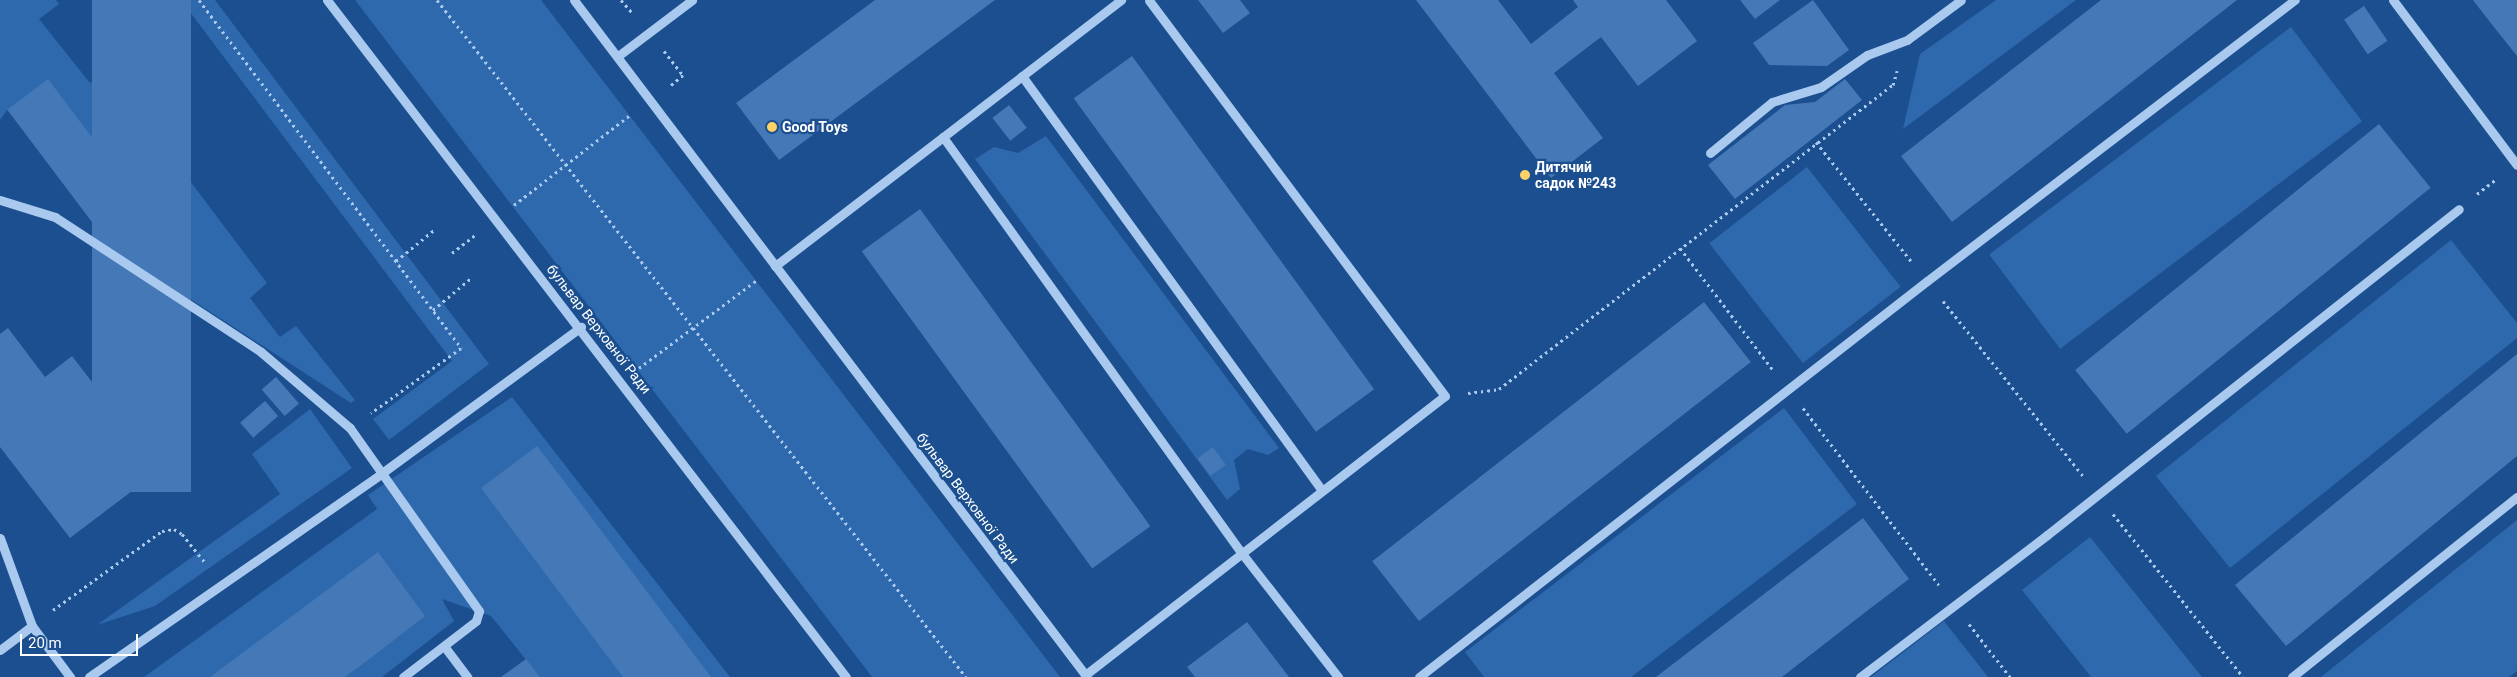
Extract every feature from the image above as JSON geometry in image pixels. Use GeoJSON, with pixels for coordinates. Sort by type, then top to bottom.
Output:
{"type":"FeatureCollection","features":[{"type":"Feature","properties":{"kind":"street","name":"бульвар Верховної Ради"},"geometry":{"type":"LineString","coordinates":[[327,0],[581,327],[846,677]]}},
{"type":"Feature","properties":{"kind":"street","name":"бульвар Верховної Ради"},"geometry":{"type":"LineString","coordinates":[[574,0],[618,56],[648,101],[1086,676]]}},
{"type":"Feature","properties":{"kind":"street"},"geometry":{"type":"LineString","coordinates":[[618,56],[692,0]]}},
{"type":"Feature","properties":{"kind":"street"},"geometry":{"type":"LineString","coordinates":[[775,266],[1121,0]]}},
{"type":"Feature","properties":{"kind":"street"},"geometry":{"type":"LineString","coordinates":[[1086,676],[1240,551],[1445,396],[1149,0]]}},
{"type":"Feature","properties":{"kind":"street"},"geometry":{"type":"LineString","coordinates":[[1710,153],[1772,102],[1815,90],[1867,55],[1908,40],[1961,0]]}},
{"type":"Feature","properties":{"kind":"street"},"geometry":{"type":"LineString","coordinates":[[1419,677],[1927,281],[2295,0]]}},
{"type":"Feature","properties":{"kind":"street"},"geometry":{"type":"LineString","coordinates":[[2393,0],[2517,164]]}},
{"type":"Feature","properties":{"kind":"street"},"geometry":{"type":"LineString","coordinates":[[1022,76],[1322,489]]}},
{"type":"Feature","properties":{"kind":"street"},"geometry":{"type":"LineString","coordinates":[[943,137],[1240,551],[1338,677]]}},
{"type":"Feature","properties":{"kind":"street"},"geometry":{"type":"LineString","coordinates":[[0,200],[63,222],[260,352],[350,428],[479,611],[476,621],[403,677]]}},
{"type":"Feature","properties":{"kind":"street"},"geometry":{"type":"LineString","coordinates":[[1860,677],[2098,495],[2459,209]]}},
{"type":"Feature","properties":{"kind":"street"},"geometry":{"type":"LineString","coordinates":[[89,677],[382,473],[581,327]]}},
{"type":"Feature","properties":{"kind":"street"},"geometry":{"type":"LineString","coordinates":[[2292,677],[2517,497]]}},
{"type":"Feature","properties":{"kind":"street"},"geometry":{"type":"LineString","coordinates":[[0,538],[32,626],[70,677]]}},
{"type":"Feature","properties":{"kind":"street"},"geometry":{"type":"LineString","coordinates":[[0,650],[32,626]]}},
{"type":"Feature","properties":{"kind":"street"},"geometry":{"type":"LineString","coordinates":[[444,646],[467,677]]}},
{"type":"Feature","properties":{"kind":"path"},"geometry":{"type":"LineString","coordinates":[[199,0],[461,348],[350,428]]}},
{"type":"Feature","properties":{"kind":"path"},"geometry":{"type":"LineString","coordinates":[[437,0],[564,165],[695,326],[966,677]]}},
{"type":"Feature","properties":{"kind":"path"},"geometry":{"type":"LineString","coordinates":[[1445,396],[1499,389],[1816,142],[1893,85],[1908,40]]}},
{"type":"Feature","properties":{"kind":"path"},"geometry":{"type":"LineString","coordinates":[[452,253],[564,165],[683,76]]}},
{"type":"Feature","properties":{"kind":"path"},"geometry":{"type":"LineString","coordinates":[[1816,142],[2243,677]]}},
{"type":"Feature","properties":{"kind":"path"},"geometry":{"type":"LineString","coordinates":[[2459,209],[2517,164]]}},
{"type":"Feature","properties":{"kind":"path"},"geometry":{"type":"LineString","coordinates":[[396,261],[434,230]]}},
{"type":"Feature","properties":{"kind":"path"},"geometry":{"type":"LineString","coordinates":[[1680,248],[1776,373]]}},
{"type":"Feature","properties":{"kind":"path"},"geometry":{"type":"LineString","coordinates":[[622,381],[775,266]]}},
{"type":"Feature","properties":{"kind":"path"},"geometry":{"type":"LineString","coordinates":[[433,310],[471,278]]}},
{"type":"Feature","properties":{"kind":"path"},"geometry":{"type":"LineString","coordinates":[[1800,404],[1944,591]]}},
{"type":"Feature","properties":{"kind":"path"},"geometry":{"type":"LineString","coordinates":[[32,626],[162,531],[174,529],[182,534],[198,553]]}},
{"type":"Feature","properties":{"kind":"path"},"geometry":{"type":"LineString","coordinates":[[1968,622],[2010,677]]}},
{"type":"Feature","properties":{"kind":"shaded area"},"geometry":{"type":"Polygon","coordinates":[[[0,0],[56,0],[59,4],[39,19],[90,83],[107,71],[267,283],[250,298],[280,337],[296,326],[355,400],[351,403],[113,249],[153,218],[7,110],[0,120],[0,0]]]}},
{"type":"Feature","properties":{"kind":"shaded area"},"geometry":{"type":"Polygon","coordinates":[[[181,0],[215,0],[489,364],[389,440],[373,419],[452,361],[181,0]]]}},
{"type":"Feature","properties":{"kind":"shaded area"},"geometry":{"type":"Polygon","coordinates":[[[355,0],[541,0],[1060,677],[872,677],[355,0]]]}},
{"type":"Feature","properties":{"kind":"shaded area"},"geometry":{"type":"Polygon","coordinates":[[[1996,0],[2076,0],[1903,129],[1920,54],[1996,0]]]}},
{"type":"Feature","properties":{"kind":"shaded area"},"geometry":{"type":"Polygon","coordinates":[[[2291,27],[2362,121],[2060,349],[1989,254],[2291,27]]]}},
{"type":"Feature","properties":{"kind":"shaded area"},"geometry":{"type":"Polygon","coordinates":[[[1046,136],[1279,448],[1268,455],[1248,449],[1234,460],[1240,489],[1227,500],[975,159],[994,147],[1018,153],[1046,136]]]}},
{"type":"Feature","properties":{"kind":"shaded area"},"geometry":{"type":"Polygon","coordinates":[[[1807,167],[1901,287],[1803,363],[1709,243],[1807,167]]]}},
{"type":"Feature","properties":{"kind":"shaded area"},"geometry":{"type":"Polygon","coordinates":[[[2451,240],[2517,323],[2517,338],[2230,568],[2156,476],[2451,240]]]}},
{"type":"Feature","properties":{"kind":"shaded area"},"geometry":{"type":"Polygon","coordinates":[[[512,397],[730,677],[540,677],[491,616],[442,599],[454,621],[382,677],[144,677],[377,509],[368,495],[512,397]]]}},
{"type":"Feature","properties":{"kind":"shaded area"},"geometry":{"type":"Polygon","coordinates":[[[1784,408],[1857,504],[1631,677],[1484,677],[1465,652],[1784,408]]]}},
{"type":"Feature","properties":{"kind":"shaded area"},"geometry":{"type":"Polygon","coordinates":[[[310,409],[352,468],[155,606],[97,625],[280,494],[252,454],[310,409]]]}},
{"type":"Feature","properties":{"kind":"shaded area"},"geometry":{"type":"Polygon","coordinates":[[[2517,520],[2517,671],[2509,677],[2321,677],[2517,520]]]}},
{"type":"Feature","properties":{"kind":"shaded area"},"geometry":{"type":"Polygon","coordinates":[[[2090,537],[2202,677],[2091,677],[2022,590],[2090,537]]]}},
{"type":"Feature","properties":{"kind":"shaded area"},"geometry":{"type":"Polygon","coordinates":[[[1944,621],[1988,677],[1871,677],[1944,621]]]}},
{"type":"Feature","properties":{"kind":"building"},"geometry":{"type":"Polygon","coordinates":[[[92,0],[191,0],[191,492],[92,492],[92,0]]]}},
{"type":"Feature","properties":{"kind":"building"},"geometry":{"type":"Polygon","coordinates":[[[875,0],[995,0],[779,160],[736,103],[875,0]]]}},
{"type":"Feature","properties":{"kind":"building"},"geometry":{"type":"Polygon","coordinates":[[[1198,0],[1240,0],[1250,13],[1223,33],[1198,0]]]}},
{"type":"Feature","properties":{"kind":"building"},"geometry":{"type":"Polygon","coordinates":[[[1416,0],[1498,0],[1531,44],[1578,7],[1573,0],[1666,0],[1697,41],[1638,86],[1601,37],[1554,73],[1603,138],[1551,178],[1416,0]]]}},
{"type":"Feature","properties":{"kind":"building"},"geometry":{"type":"Polygon","coordinates":[[[1740,0],[1780,0],[1755,19],[1740,0]]]}},
{"type":"Feature","properties":{"kind":"building"},"geometry":{"type":"Polygon","coordinates":[[[1813,0],[1849,50],[1827,66],[1769,65],[1753,43],[1813,0]]]}},
{"type":"Feature","properties":{"kind":"building"},"geometry":{"type":"Polygon","coordinates":[[[2101,0],[2237,0],[1952,222],[1901,156],[2101,0]]]}},
{"type":"Feature","properties":{"kind":"building"},"geometry":{"type":"Polygon","coordinates":[[[2473,0],[2517,0],[2517,56],[2486,17],[2473,0]]]}},
{"type":"Feature","properties":{"kind":"building"},"geometry":{"type":"Polygon","coordinates":[[[2364,6],[2387,41],[2368,54],[2344,19],[2364,6]]]}},
{"type":"Feature","properties":{"kind":"building"},"geometry":{"type":"Polygon","coordinates":[[[1132,56],[1374,389],[1316,432],[1074,98],[1132,56]]]}},
{"type":"Feature","properties":{"kind":"building"},"geometry":{"type":"Polygon","coordinates":[[[48,79],[153,219],[113,249],[7,110],[48,79]]]}},
{"type":"Feature","properties":{"kind":"building"},"geometry":{"type":"Polygon","coordinates":[[[1845,79],[1862,100],[1735,199],[1708,165],[1785,105],[1815,102],[1845,79]]]}},
{"type":"Feature","properties":{"kind":"building"},"geometry":{"type":"Polygon","coordinates":[[[1009,105],[1027,128],[1010,141],[992,118],[1009,105]]]}},
{"type":"Feature","properties":{"kind":"building"},"geometry":{"type":"Polygon","coordinates":[[[2379,124],[2431,188],[2127,434],[2075,370],[2379,124]]]}},
{"type":"Feature","properties":{"kind":"building"},"geometry":{"type":"Polygon","coordinates":[[[920,209],[1150,526],[1092,568],[862,251],[920,209]]]}},
{"type":"Feature","properties":{"kind":"building"},"geometry":{"type":"Polygon","coordinates":[[[1704,302],[1751,362],[1419,621],[1372,561],[1704,302]]]}},
{"type":"Feature","properties":{"kind":"building"},"geometry":{"type":"Polygon","coordinates":[[[8,328],[45,377],[72,356],[138,442],[111,463],[132,491],[70,538],[0,447],[0,334],[8,328]]]}},
{"type":"Feature","properties":{"kind":"building"},"geometry":{"type":"Polygon","coordinates":[[[2517,354],[2517,456],[2286,646],[2235,585],[2517,354]]]}},
{"type":"Feature","properties":{"kind":"building"},"geometry":{"type":"Polygon","coordinates":[[[276,377],[299,403],[285,416],[262,389],[276,377]]]}},
{"type":"Feature","properties":{"kind":"building"},"geometry":{"type":"Polygon","coordinates":[[[265,401],[278,416],[253,438],[240,423],[265,401]]]}},
{"type":"Feature","properties":{"kind":"building"},"geometry":{"type":"Polygon","coordinates":[[[537,446],[711,677],[623,677],[481,488],[537,446]]]}},
{"type":"Feature","properties":{"kind":"building"},"geometry":{"type":"Polygon","coordinates":[[[1213,447],[1226,465],[1211,476],[1198,458],[1213,447]]]}},
{"type":"Feature","properties":{"kind":"building"},"geometry":{"type":"Polygon","coordinates":[[[1863,518],[1909,579],[1782,677],[1656,677],[1863,518]]]}},
{"type":"Feature","properties":{"kind":"building"},"geometry":{"type":"Polygon","coordinates":[[[378,552],[425,616],[376,654],[345,677],[210,677],[378,552]]]}},
{"type":"Feature","properties":{"kind":"building"},"geometry":{"type":"Polygon","coordinates":[[[1247,622],[1289,677],[1195,677],[1187,667],[1247,622]]]}},
{"type":"Feature","properties":{"kind":"building"},"geometry":{"type":"Polygon","coordinates":[[[526,659],[540,677],[501,677],[526,659]]]}},
{"type":"Feature","properties":{"kind":"place","name":"Good Toys"},"geometry":{"type":"Point","coordinates":[772,127]}},
{"type":"Feature","properties":{"kind":"place","name":"Дитячий садок №243"},"geometry":{"type":"Point","coordinates":[1525,175]}}]}
